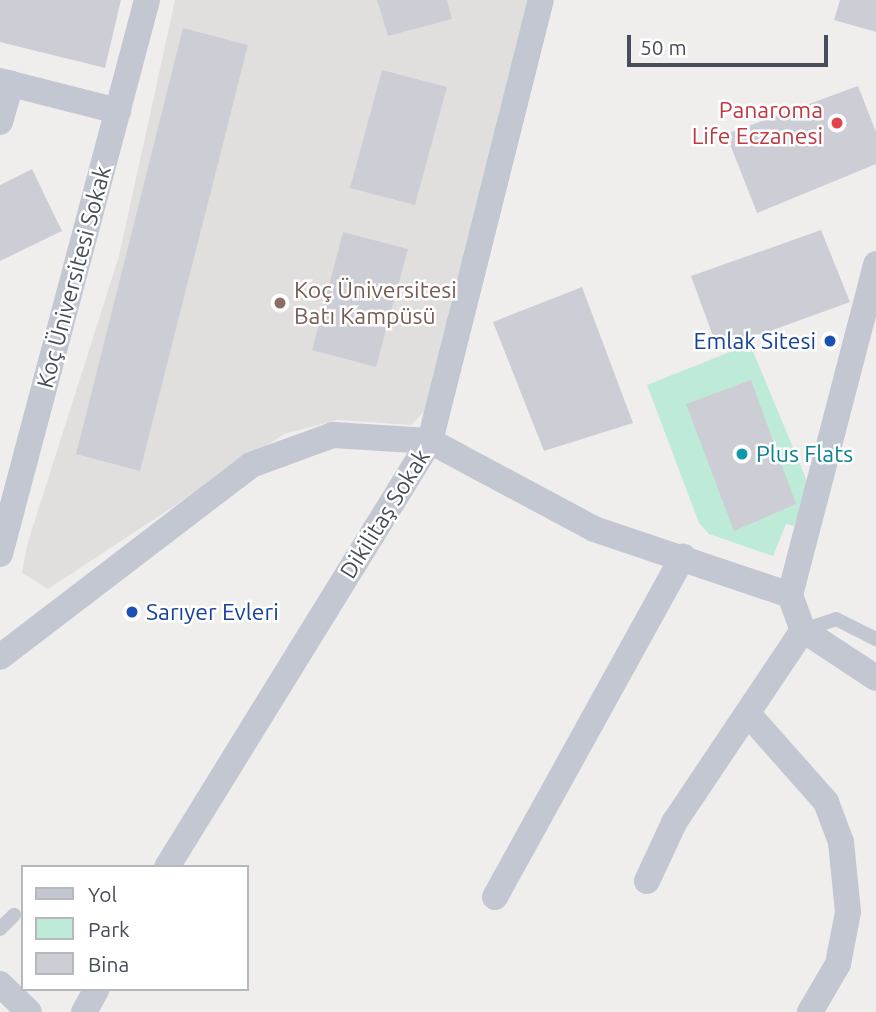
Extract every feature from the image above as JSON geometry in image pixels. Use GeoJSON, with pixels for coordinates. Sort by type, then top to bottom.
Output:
{"type":"FeatureCollection","features":[{"type":"Feature","properties":{"kind":"street","name":"Koç Üniversitesi Sokak"},"geometry":{"type":"LineString","coordinates":[[0,554],[147,0]]}},
{"type":"Feature","properties":{"kind":"street","name":"Dikilitaş Sokak"},"geometry":{"type":"LineString","coordinates":[[168,865],[430,441],[541,0]]}},
{"type":"Feature","properties":{"kind":"street"},"geometry":{"type":"LineString","coordinates":[[0,122],[6,83],[118,110]]}},
{"type":"Feature","properties":{"kind":"street"},"geometry":{"type":"LineString","coordinates":[[876,264],[790,595],[803,630],[876,678]]}},
{"type":"Feature","properties":{"kind":"street"},"geometry":{"type":"LineString","coordinates":[[0,657],[251,465],[333,435],[430,441],[594,529],[790,595]]}},
{"type":"Feature","properties":{"kind":"street"},"geometry":{"type":"LineString","coordinates":[[495,897],[683,557]]}},
{"type":"Feature","properties":{"kind":"street"},"geometry":{"type":"LineString","coordinates":[[647,881],[674,823],[750,716],[803,630]]}},
{"type":"Feature","properties":{"kind":"street"},"geometry":{"type":"LineString","coordinates":[[750,716],[827,802],[841,842],[848,912],[838,964],[810,1012]]}},
{"type":"Feature","properties":{"kind":"street"},"geometry":{"type":"LineString","coordinates":[[0,984],[29,1012]]}},
{"type":"Feature","properties":{"kind":"street"},"geometry":{"type":"LineString","coordinates":[[85,1012],[96,991]]}},
{"type":"Feature","properties":{"kind":"lane"},"geometry":{"type":"LineString","coordinates":[[803,630],[836,619],[876,639]]}},
{"type":"Feature","properties":{"kind":"lane"},"geometry":{"type":"LineString","coordinates":[[0,929],[14,915]]}},
{"type":"Feature","properties":{"kind":"shaded area","name":"Koç Üniversitesi Batı Kampüsü"},"geometry":{"type":"Polygon","coordinates":[[[175,0],[530,0],[429,407],[411,425],[338,420],[284,434],[48,589],[22,573],[27,545],[119,256],[175,0]]]}},
{"type":"Feature","properties":{"kind":"green space"},"geometry":{"type":"Polygon","coordinates":[[[750,344],[809,486],[794,526],[786,524],[773,556],[709,534],[699,523],[647,385],[750,344]]]}},
{"type":"Feature","properties":{"kind":"building"},"geometry":{"type":"Polygon","coordinates":[[[0,0],[121,0],[105,68],[0,42],[0,0]]]}},
{"type":"Feature","properties":{"kind":"building"},"geometry":{"type":"Polygon","coordinates":[[[377,0],[447,0],[452,19],[388,36],[377,0]]]}},
{"type":"Feature","properties":{"kind":"building"},"geometry":{"type":"Polygon","coordinates":[[[840,0],[876,0],[876,32],[834,20],[840,0]]]}},
{"type":"Feature","properties":{"kind":"building"},"geometry":{"type":"Polygon","coordinates":[[[183,28],[248,45],[140,471],[76,454],[183,28]]]}},
{"type":"Feature","properties":{"kind":"building"},"geometry":{"type":"Polygon","coordinates":[[[382,70],[447,87],[415,205],[350,188],[382,70]]]}},
{"type":"Feature","properties":{"kind":"building"},"geometry":{"type":"Polygon","coordinates":[[[858,86],[876,132],[876,164],[757,213],[726,134],[858,86]]]}},
{"type":"Feature","properties":{"kind":"building"},"geometry":{"type":"Polygon","coordinates":[[[32,169],[62,231],[0,261],[0,185],[32,169]]]}},
{"type":"Feature","properties":{"kind":"building"},"geometry":{"type":"Polygon","coordinates":[[[821,230],[850,302],[718,350],[691,276],[821,230]]]}},
{"type":"Feature","properties":{"kind":"building"},"geometry":{"type":"Polygon","coordinates":[[[343,232],[408,249],[376,367],[312,350],[343,232]]]}},
{"type":"Feature","properties":{"kind":"building"},"geometry":{"type":"Polygon","coordinates":[[[582,287],[633,423],[544,451],[493,322],[582,287]]]}},
{"type":"Feature","properties":{"kind":"building","name":"Plus Flats"},"geometry":{"type":"Polygon","coordinates":[[[751,380],[796,504],[734,531],[686,404],[751,380]]]}},
{"type":"Feature","properties":{"kind":"place","name":"Panaroma Life Eczanesi"},"geometry":{"type":"Point","coordinates":[837,123]}},
{"type":"Feature","properties":{"kind":"place","name":"Koç Üniversitesi Batı Kampüsü"},"geometry":{"type":"Point","coordinates":[280,303]}},
{"type":"Feature","properties":{"kind":"place","name":"Emlak Sitesi"},"geometry":{"type":"Point","coordinates":[830,341]}},
{"type":"Feature","properties":{"kind":"place","name":"Plus Flats"},"geometry":{"type":"Point","coordinates":[742,454]}},
{"type":"Feature","properties":{"kind":"place","name":"Sarıyer Evleri"},"geometry":{"type":"Point","coordinates":[132,612]}}]}
